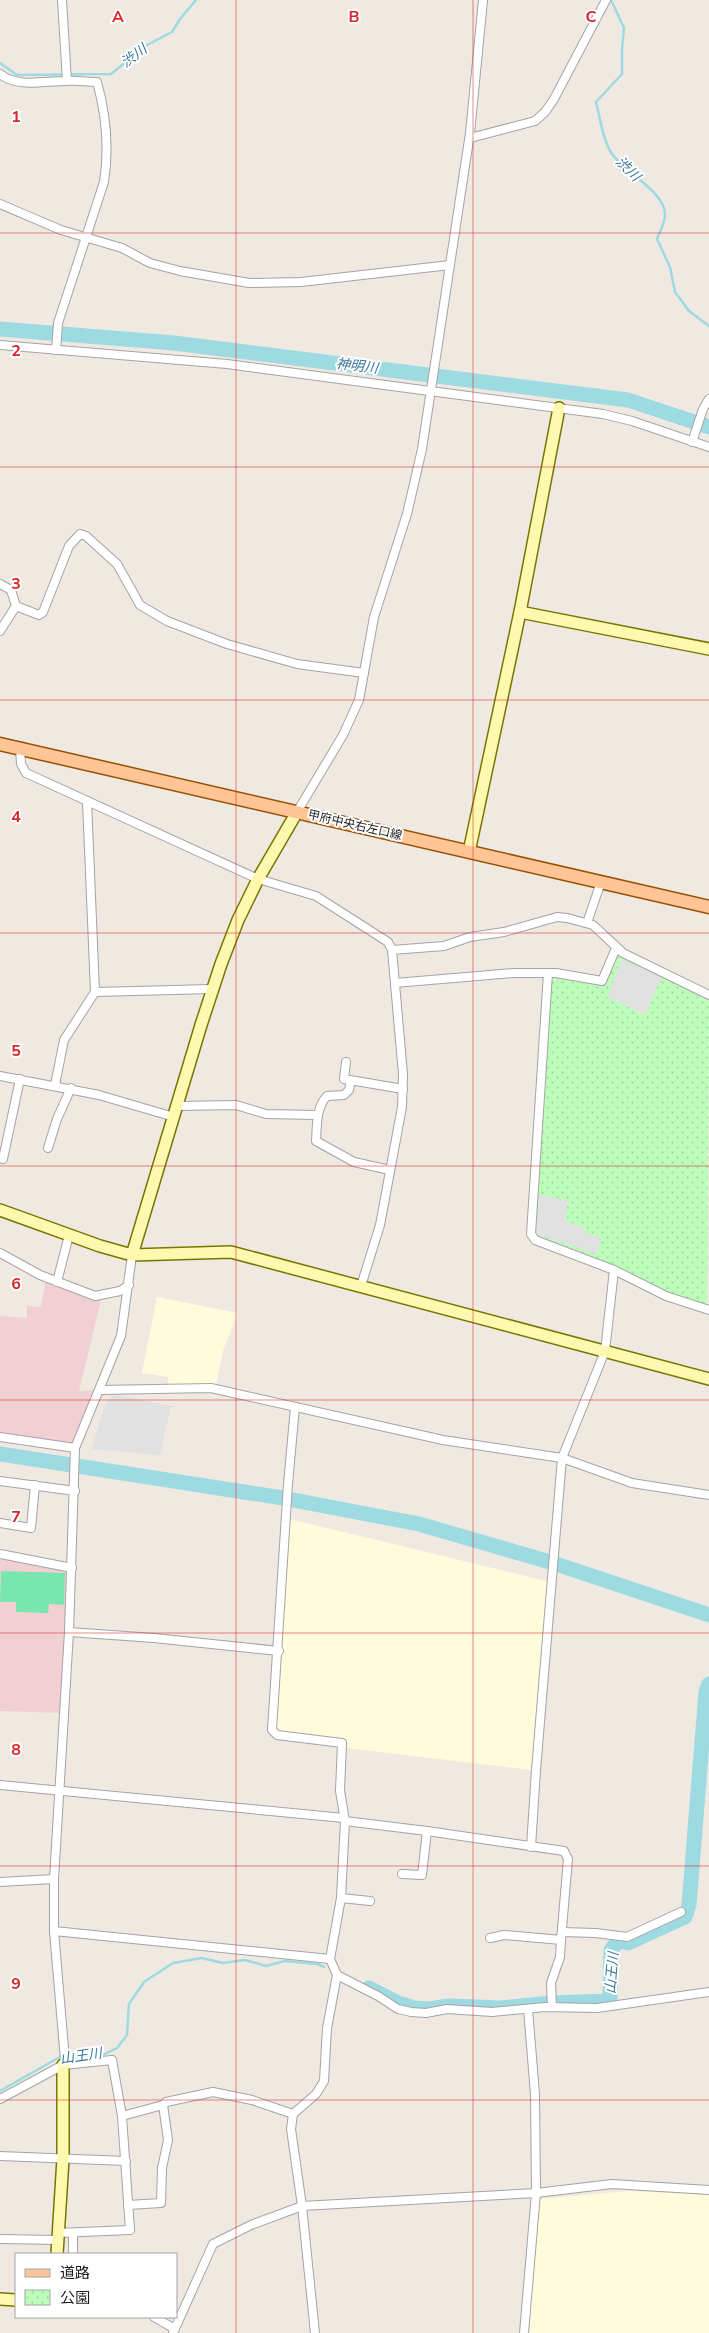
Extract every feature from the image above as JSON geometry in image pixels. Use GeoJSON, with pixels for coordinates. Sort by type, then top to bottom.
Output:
{"type":"FeatureCollection","features":[{"type":"Feature","properties":{"kind":"main road","name":"甲府中央右左口線"},"geometry":{"type":"LineString","coordinates":[[0,744],[709,907]]}},
{"type":"Feature","properties":{"kind":"street"},"geometry":{"type":"LineString","coordinates":[[62,0],[67,80]]}},
{"type":"Feature","properties":{"kind":"street"},"geometry":{"type":"LineString","coordinates":[[57,2253],[63,2159],[64,2051],[54,1931],[54,1879],[58,1792],[70,1632],[75,1448],[121,1336],[132,1256],[212,989],[238,920],[258,879],[352,718],[359,700],[374,617],[407,514],[433,388],[470,138],[483,0]]}},
{"type":"Feature","properties":{"kind":"street"},"geometry":{"type":"LineString","coordinates":[[470,138],[535,121],[546,112],[606,0]]}},
{"type":"Feature","properties":{"kind":"street"},"geometry":{"type":"LineString","coordinates":[[1,76],[7,80],[19,83],[67,80],[97,82],[103,103],[107,165],[104,182],[58,325],[56,346]]}},
{"type":"Feature","properties":{"kind":"street"},"geometry":{"type":"LineString","coordinates":[[0,204],[29,218],[122,248],[150,263],[180,272],[249,284],[301,282],[450,265]]}},
{"type":"Feature","properties":{"kind":"street"},"geometry":{"type":"LineString","coordinates":[[0,345],[56,346],[433,388],[623,419],[693,439],[709,447]]}},
{"type":"Feature","properties":{"kind":"street"},"geometry":{"type":"LineString","coordinates":[[693,439],[703,409],[709,399]]}},
{"type":"Feature","properties":{"kind":"street"},"geometry":{"type":"LineString","coordinates":[[469,852],[520,612],[559,408]]}},
{"type":"Feature","properties":{"kind":"street"},"geometry":{"type":"LineString","coordinates":[[16,606],[38,615],[43,612],[69,546],[80,534],[86,536],[117,564],[140,604],[167,621],[227,644],[297,664],[364,673]]}},
{"type":"Feature","properties":{"kind":"street"},"geometry":{"type":"LineString","coordinates":[[0,584],[11,590],[16,606],[0,631]]}},
{"type":"Feature","properties":{"kind":"street"},"geometry":{"type":"LineString","coordinates":[[520,612],[709,649]]}},
{"type":"Feature","properties":{"kind":"street"},"geometry":{"type":"LineString","coordinates":[[20,748],[21,764],[26,773],[258,879],[316,896],[388,942],[392,950],[403,1074],[402,1107],[380,1224],[361,1286]]}},
{"type":"Feature","properties":{"kind":"street"},"geometry":{"type":"LineString","coordinates":[[55,1085],[64,1040],[96,992],[86,800]]}},
{"type":"Feature","properties":{"kind":"street"},"geometry":{"type":"LineString","coordinates":[[587,923],[601,882]]}},
{"type":"Feature","properties":{"kind":"street"},"geometry":{"type":"LineString","coordinates":[[392,950],[444,946],[470,937],[504,932],[556,918],[567,918],[593,924],[616,948],[709,995]]}},
{"type":"Feature","properties":{"kind":"street"},"geometry":{"type":"LineString","coordinates":[[395,983],[469,975],[548,973],[602,981],[616,948]]}},
{"type":"Feature","properties":{"kind":"street"},"geometry":{"type":"LineString","coordinates":[[548,973],[531,1234],[534,1240],[614,1270],[666,1296],[709,1310]]}},
{"type":"Feature","properties":{"kind":"street"},"geometry":{"type":"LineString","coordinates":[[96,992],[212,989]]}},
{"type":"Feature","properties":{"kind":"street"},"geometry":{"type":"LineString","coordinates":[[346,1062],[344,1079],[403,1089]]}},
{"type":"Feature","properties":{"kind":"street"},"geometry":{"type":"LineString","coordinates":[[0,1076],[99,1094],[174,1117]]}},
{"type":"Feature","properties":{"kind":"street"},"geometry":{"type":"LineString","coordinates":[[3,1159],[20,1079]]}},
{"type":"Feature","properties":{"kind":"street"},"geometry":{"type":"LineString","coordinates":[[351,1081],[349,1090],[344,1095],[327,1096],[323,1100],[318,1116],[316,1141],[354,1162],[390,1170]]}},
{"type":"Feature","properties":{"kind":"street"},"geometry":{"type":"LineString","coordinates":[[48,1148],[57,1119],[71,1088]]}},
{"type":"Feature","properties":{"kind":"street"},"geometry":{"type":"LineString","coordinates":[[177,1106],[236,1105],[266,1114],[318,1116]]}},
{"type":"Feature","properties":{"kind":"street"},"geometry":{"type":"LineString","coordinates":[[0,1210],[132,1256],[231,1252],[709,1378]]}},
{"type":"Feature","properties":{"kind":"street"},"geometry":{"type":"LineString","coordinates":[[57,1282],[69,1235]]}},
{"type":"Feature","properties":{"kind":"street"},"geometry":{"type":"LineString","coordinates":[[0,1252],[40,1275],[95,1296],[120,1291],[129,1285]]}},
{"type":"Feature","properties":{"kind":"street"},"geometry":{"type":"LineString","coordinates":[[531,1847],[541,1704],[554,1578],[562,1458],[605,1351],[614,1270]]}},
{"type":"Feature","properties":{"kind":"street"},"geometry":{"type":"LineString","coordinates":[[100,1390],[211,1388],[443,1440],[562,1458],[632,1483],[709,1495]]}},
{"type":"Feature","properties":{"kind":"street"},"geometry":{"type":"LineString","coordinates":[[295,1407],[286,1510],[279,1651],[272,1730],[277,1735],[342,1743],[340,1791],[344,1820],[341,1898],[330,1959],[337,1975],[378,1996],[398,2009],[426,2013],[447,2009],[492,2012],[552,2007],[597,2008],[709,1992]]}},
{"type":"Feature","properties":{"kind":"street"},"geometry":{"type":"LineString","coordinates":[[0,1437],[75,1448]]}},
{"type":"Feature","properties":{"kind":"street"},"geometry":{"type":"LineString","coordinates":[[0,1481],[75,1491]]}},
{"type":"Feature","properties":{"kind":"street"},"geometry":{"type":"LineString","coordinates":[[0,1523],[31,1528],[35,1485]]}},
{"type":"Feature","properties":{"kind":"street"},"geometry":{"type":"LineString","coordinates":[[0,1554],[72,1568]]}},
{"type":"Feature","properties":{"kind":"street"},"geometry":{"type":"LineString","coordinates":[[70,1632],[154,1638],[279,1651]]}},
{"type":"Feature","properties":{"kind":"street"},"geometry":{"type":"LineString","coordinates":[[0,1786],[344,1820],[564,1851],[568,1859],[560,1957],[551,1983],[552,2007]]}},
{"type":"Feature","properties":{"kind":"street"},"geometry":{"type":"LineString","coordinates":[[402,1874],[422,1875],[427,1831]]}},
{"type":"Feature","properties":{"kind":"street"},"geometry":{"type":"LineString","coordinates":[[0,1882],[54,1879]]}},
{"type":"Feature","properties":{"kind":"street"},"geometry":{"type":"LineString","coordinates":[[341,1898],[370,1901]]}},
{"type":"Feature","properties":{"kind":"street"},"geometry":{"type":"LineString","coordinates":[[490,1938],[504,1935],[627,1937],[681,1912]]}},
{"type":"Feature","properties":{"kind":"street"},"geometry":{"type":"LineString","coordinates":[[54,1931],[330,1959]]}},
{"type":"Feature","properties":{"kind":"street"},"geometry":{"type":"LineString","coordinates":[[315,2333],[302,2206],[291,2129],[293,2114],[316,2094],[324,2081],[327,2028],[337,1975]]}},
{"type":"Feature","properties":{"kind":"street"},"geometry":{"type":"LineString","coordinates":[[524,2333],[536,2193],[535,2094],[528,2009]]}},
{"type":"Feature","properties":{"kind":"street"},"geometry":{"type":"LineString","coordinates":[[0,2100],[64,2062],[112,2060],[122,2116],[130,2230],[74,2233],[58,2237],[0,2239]]}},
{"type":"Feature","properties":{"kind":"street"},"geometry":{"type":"LineString","coordinates":[[122,2116],[163,2105],[166,2102],[213,2092],[252,2100],[293,2114]]}},
{"type":"Feature","properties":{"kind":"street"},"geometry":{"type":"LineString","coordinates":[[128,2205],[161,2203],[162,2168],[168,2140],[163,2105]]}},
{"type":"Feature","properties":{"kind":"street"},"geometry":{"type":"LineString","coordinates":[[0,2156],[126,2161]]}},
{"type":"Feature","properties":{"kind":"street"},"geometry":{"type":"LineString","coordinates":[[155,2318],[174,2331],[213,2244],[252,2225],[302,2206],[536,2193],[612,2184],[709,2190]]}},
{"type":"Feature","properties":{"kind":"street"},"geometry":{"type":"LineString","coordinates":[[73,2253],[74,2233]]}},
{"type":"Feature","properties":{"kind":"street"},"geometry":{"type":"LineString","coordinates":[[0,2298],[15,2300]]}},
{"type":"Feature","properties":{"kind":"shaded area"},"geometry":{"type":"Polygon","coordinates":[[[622,959],[662,977],[645,1015],[607,997],[622,959]]]}},
{"type":"Feature","properties":{"kind":"shaded area"},"geometry":{"type":"Polygon","coordinates":[[[539,1195],[568,1200],[565,1221],[585,1228],[585,1232],[602,1238],[597,1254],[536,1234],[539,1195]]]}},
{"type":"Feature","properties":{"kind":"shaded area"},"geometry":{"type":"Polygon","coordinates":[[[46,1277],[101,1300],[79,1391],[100,1390],[75,1448],[0,1436],[0,1316],[27,1318],[27,1306],[41,1307],[46,1277]]]}},
{"type":"Feature","properties":{"kind":"shaded area"},"geometry":{"type":"Polygon","coordinates":[[[157,1297],[238,1313],[223,1351],[215,1389],[168,1389],[168,1377],[142,1373],[157,1297]]]}},
{"type":"Feature","properties":{"kind":"shaded area"},"geometry":{"type":"Polygon","coordinates":[[[112,1394],[171,1406],[160,1455],[92,1449],[103,1411],[112,1394]]]}},
{"type":"Feature","properties":{"kind":"shaded area"},"geometry":{"type":"Polygon","coordinates":[[[290,1519],[550,1582],[531,1770],[346,1748],[345,1739],[277,1730],[290,1519]]]}},
{"type":"Feature","properties":{"kind":"shaded area"},"geometry":{"type":"Polygon","coordinates":[[[0,1554],[72,1568],[61,1713],[0,1711],[0,1554]]]}},
{"type":"Feature","properties":{"kind":"shaded area"},"geometry":{"type":"Polygon","coordinates":[[[629,2191],[709,2195],[709,2333],[529,2333],[539,2199],[629,2191]]]}},
{"type":"Feature","properties":{"kind":"green space"},"geometry":{"type":"Polygon","coordinates":[[[618,957],[624,957],[709,1001],[707,1306],[674,1294],[609,1263],[535,1234],[552,982],[556,978],[605,986],[618,957]]]}},
{"type":"Feature","properties":{"kind":"green space"},"geometry":{"type":"Polygon","coordinates":[[[1,1571],[65,1573],[64,1605],[49,1604],[48,1613],[16,1612],[16,1602],[0,1602],[1,1571]]]}},
{"type":"Feature","properties":{"kind":"waterway","name":"渋川"},"geometry":{"type":"LineString","coordinates":[[0,63],[17,75],[111,74],[147,45],[172,32],[196,0]]}},
{"type":"Feature","properties":{"kind":"waterway","name":"渋川"},"geometry":{"type":"LineString","coordinates":[[611,0],[624,28],[622,74],[596,102],[604,136],[612,154],[625,168],[651,189],[663,205],[665,219],[657,239],[670,267],[675,292],[689,311],[709,326]]}},
{"type":"Feature","properties":{"kind":"waterway","name":"神明川"},"geometry":{"type":"LineString","coordinates":[[0,329],[174,343],[628,400],[709,427]]}},
{"type":"Feature","properties":{"kind":"waterway"},"geometry":{"type":"LineString","coordinates":[[0,1454],[283,1498],[419,1524],[550,1562],[709,1615]]}},
{"type":"Feature","properties":{"kind":"waterway","name":"山王川"},"geometry":{"type":"LineString","coordinates":[[369,1988],[398,2003],[414,2008],[430,2009],[448,2006],[501,2008],[551,2003],[610,2001],[611,1950],[619,1940],[628,1943],[685,1917],[689,1905],[706,1692],[709,1684]]}},
{"type":"Feature","properties":{"kind":"waterway","name":"山王川"},"geometry":{"type":"LineString","coordinates":[[0,2091],[58,2058],[103,2055],[117,2048],[127,2035],[129,2004],[144,1982],[173,1963],[202,1958],[223,1963],[245,1960],[266,1966],[285,1961],[317,1964],[324,1967]]}}]}
